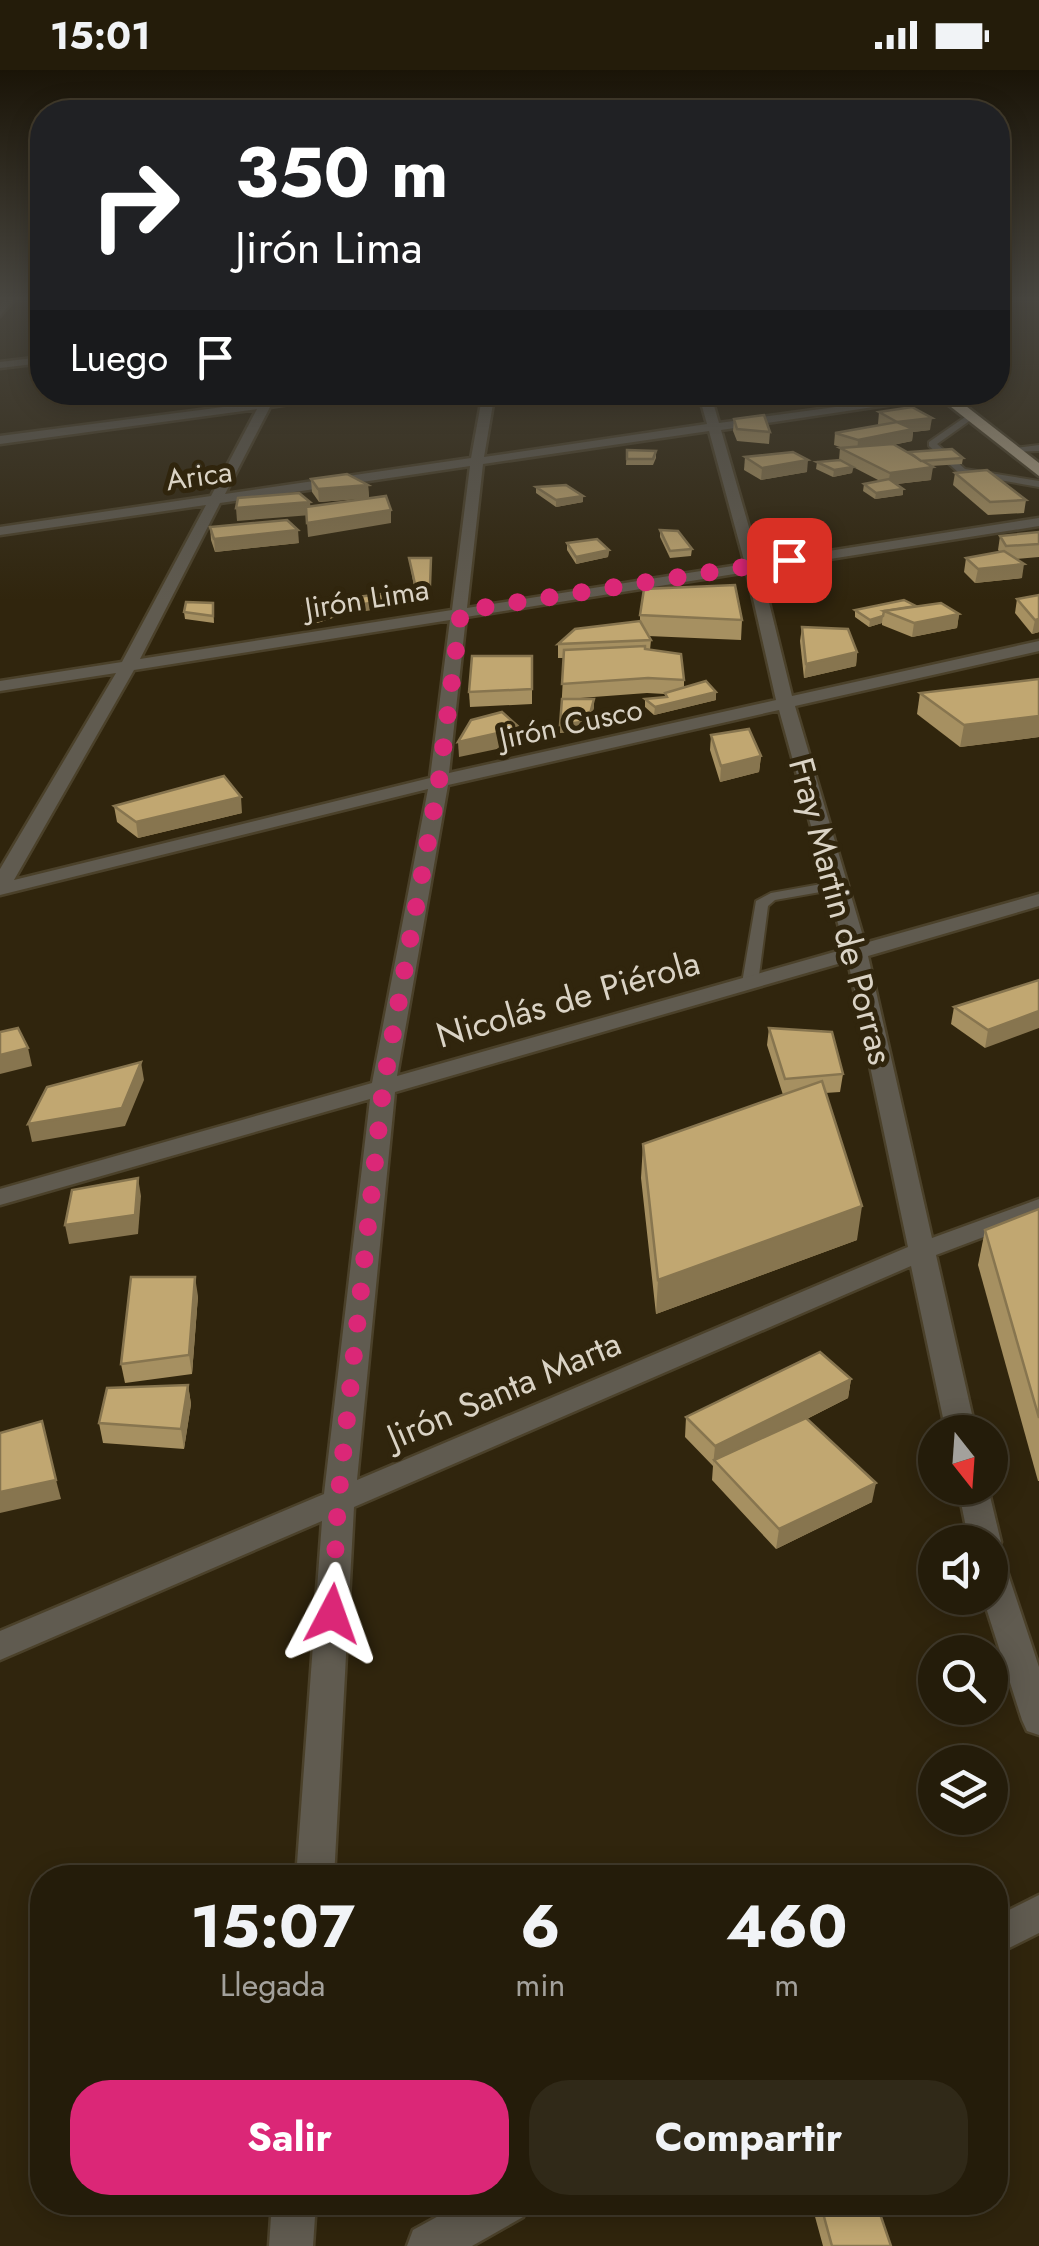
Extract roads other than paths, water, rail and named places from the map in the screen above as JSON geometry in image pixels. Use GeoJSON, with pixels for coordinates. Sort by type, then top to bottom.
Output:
{"type":"FeatureCollection","features":[{"type":"Feature","properties":{"kind":"highway"},"geometry":{"type":"LineString","coordinates":[[956,405],[1039,471]]}},
{"type":"Feature","properties":{"kind":"street"},"geometry":{"type":"LineString","coordinates":[[0,440],[224,405]]}},
{"type":"Feature","properties":{"kind":"street"},"geometry":{"type":"LineString","coordinates":[[0,888],[128,666],[220,498],[266,405]]}},
{"type":"Feature","properties":{"kind":"street"},"geometry":{"type":"LineString","coordinates":[[315,1865],[338,1501],[383,1088],[439,781],[477,462],[488,405]]}},
{"type":"Feature","properties":{"kind":"street","name":"Fray Martin de Porras"},"geometry":{"type":"LineString","coordinates":[[708,405],[754,566],[786,706],[857,953],[957,1415]]}},
{"type":"Feature","properties":{"kind":"street","name":"Arica"},"geometry":{"type":"LineString","coordinates":[[0,531],[861,405]]}},
{"type":"Feature","properties":{"kind":"street","name":"Jirón Lima"},"geometry":{"type":"LineString","coordinates":[[0,686],[1039,522]]}},
{"type":"Feature","properties":{"kind":"street","name":"Jirón Cusco"},"geometry":{"type":"LineString","coordinates":[[0,888],[439,781],[1039,646]]}},
{"type":"Feature","properties":{"kind":"street","name":"Nicolás de Piérola"},"geometry":{"type":"LineString","coordinates":[[0,1197],[1039,900]]}},
{"type":"Feature","properties":{"kind":"street","name":"Jirón Santa Marta"},"geometry":{"type":"LineString","coordinates":[[0,1646],[922,1251],[1039,1208]]}},
{"type":"Feature","properties":{"kind":"street"},"geometry":{"type":"LineString","coordinates":[[1005,1615],[1039,1720]]}},
{"type":"Feature","properties":{"kind":"street"},"geometry":{"type":"LineString","coordinates":[[1008,1930],[1039,1913]]}},
{"type":"Feature","properties":{"kind":"street"},"geometry":{"type":"LineString","coordinates":[[291,2246],[293,2215]]}},
{"type":"Feature","properties":{"kind":"street"},"geometry":{"type":"LineString","coordinates":[[428,2246],[484,2215]]}},
{"type":"Feature","properties":{"kind":"lane"},"geometry":{"type":"LineString","coordinates":[[971,417],[932,444],[962,472],[1039,484]]}},
{"type":"Feature","properties":{"kind":"lane"},"geometry":{"type":"LineString","coordinates":[[1011,449],[1039,448]]}},
{"type":"Feature","properties":{"kind":"lane"},"geometry":{"type":"LineString","coordinates":[[750,983],[761,904],[771,897],[838,886]]}}]}
